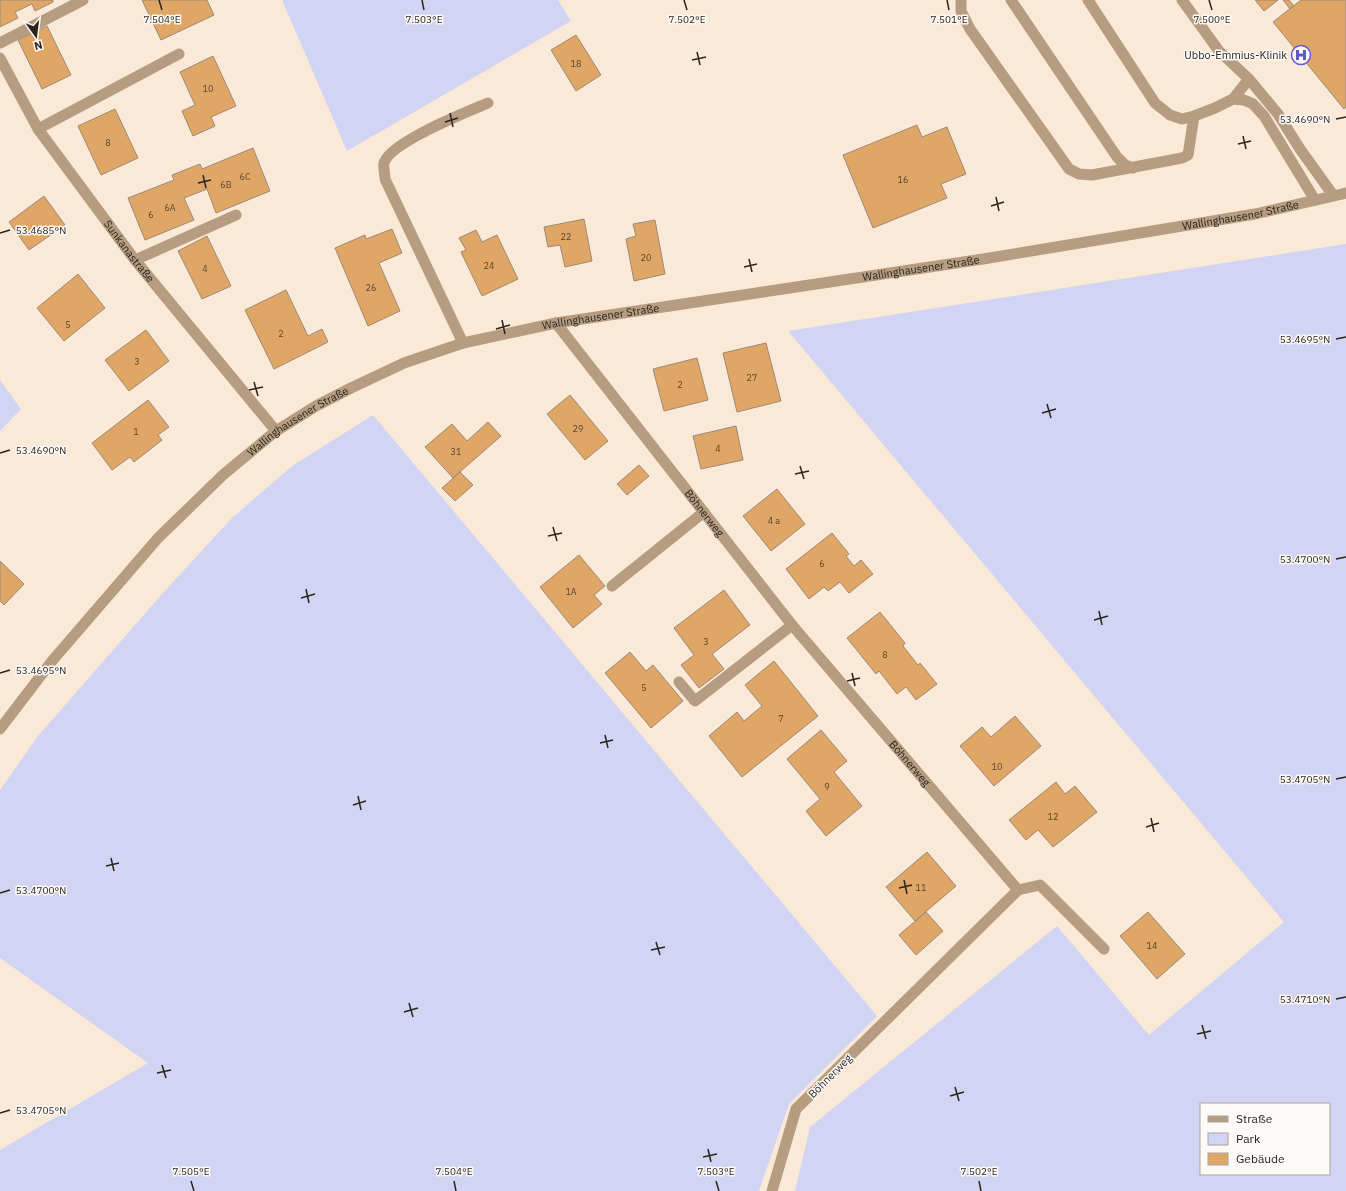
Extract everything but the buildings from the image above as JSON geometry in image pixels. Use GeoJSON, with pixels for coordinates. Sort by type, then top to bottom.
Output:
{"type":"FeatureCollection","features":[{"type":"Feature","properties":{"kind":"street"},"geometry":{"type":"LineString","coordinates":[[0,43],[83,0]]}},
{"type":"Feature","properties":{"kind":"street"},"geometry":{"type":"LineString","coordinates":[[961,0],[961,11],[970,29],[1069,169],[1079,174],[1092,175],[1133,168],[1182,158],[1188,155],[1194,116]]}},
{"type":"Feature","properties":{"kind":"street"},"geometry":{"type":"LineString","coordinates":[[1011,0],[1117,157],[1125,165],[1133,168]]}},
{"type":"Feature","properties":{"kind":"street"},"geometry":{"type":"LineString","coordinates":[[1088,0],[1155,104],[1170,115],[1182,119],[1215,108],[1233,99],[1249,79]]}},
{"type":"Feature","properties":{"kind":"street"},"geometry":{"type":"LineString","coordinates":[[1182,0],[1219,51],[1249,79],[1278,114],[1300,149],[1334,195]]}},
{"type":"Feature","properties":{"kind":"street"},"geometry":{"type":"LineString","coordinates":[[38,129],[179,54]]}},
{"type":"Feature","properties":{"kind":"street","name":"Sunkanastraße"},"geometry":{"type":"LineString","coordinates":[[0,58],[38,129],[135,260],[276,431]]}},
{"type":"Feature","properties":{"kind":"street"},"geometry":{"type":"LineString","coordinates":[[1233,99],[1244,100],[1253,104],[1264,116],[1315,200]]}},
{"type":"Feature","properties":{"kind":"street"},"geometry":{"type":"LineString","coordinates":[[463,343],[385,178],[384,163],[392,153],[410,139],[488,103]]}},
{"type":"Feature","properties":{"kind":"street","name":"Wallinghausener Straße"},"geometry":{"type":"LineString","coordinates":[[0,729],[52,661],[158,538],[224,474],[276,431],[316,406],[404,363],[463,343],[556,323],[991,258],[1255,214],[1346,192]]}},
{"type":"Feature","properties":{"kind":"street"},"geometry":{"type":"LineString","coordinates":[[135,260],[236,215]]}},
{"type":"Feature","properties":{"kind":"street","name":"Böhnerweg"},"geometry":{"type":"LineString","coordinates":[[556,323],[792,625],[1018,890],[796,1109],[772,1191]]}},
{"type":"Feature","properties":{"kind":"street"},"geometry":{"type":"LineString","coordinates":[[612,586],[704,512]]}},
{"type":"Feature","properties":{"kind":"street"},"geometry":{"type":"LineString","coordinates":[[679,682],[695,701],[792,625]]}},
{"type":"Feature","properties":{"kind":"street"},"geometry":{"type":"LineString","coordinates":[[1018,890],[1040,885],[1104,950]]}},
{"type":"Feature","properties":{"kind":"green space"},"geometry":{"type":"Polygon","coordinates":[[[282,0],[558,0],[571,21],[347,151],[282,0]]]}},
{"type":"Feature","properties":{"kind":"green space"},"geometry":{"type":"Polygon","coordinates":[[[1346,244],[1346,1191],[795,1191],[810,1127],[1057,926],[1149,1035],[1284,922],[788,331],[1346,244]]]}},
{"type":"Feature","properties":{"kind":"green space"},"geometry":{"type":"Polygon","coordinates":[[[0,380],[21,409],[0,431],[0,380]]]}},
{"type":"Feature","properties":{"kind":"green space"},"geometry":{"type":"Polygon","coordinates":[[[373,415],[877,1016],[789,1104],[759,1191],[0,1191],[0,1150],[148,1063],[0,958],[0,790],[38,736],[162,594],[232,518],[292,466],[373,415]]]}},
{"type":"Feature","properties":{"kind":"place","name":"Ubbo-Emmius-Klinik"},"geometry":{"type":"Point","coordinates":[1301,55]}}]}
